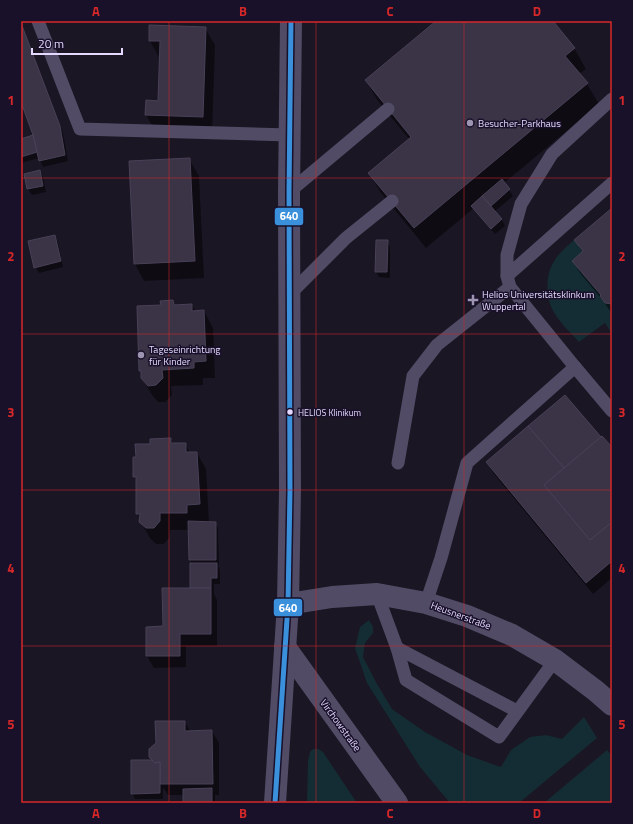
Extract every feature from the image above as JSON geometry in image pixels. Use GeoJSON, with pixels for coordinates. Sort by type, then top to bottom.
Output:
{"type":"FeatureCollection","features":[{"type":"Feature","properties":{"kind":"street"},"geometry":{"type":"LineString","coordinates":[[274,803],[288,604],[290,490],[289,192],[291,21]]}},
{"type":"Feature","properties":{"kind":"street","name":"Heusnerstraße"},"geometry":{"type":"LineString","coordinates":[[288,604],[377,594],[426,603],[467,616],[512,635],[555,660],[612,705]]}},
{"type":"Feature","properties":{"kind":"street","name":"Virchowstraße"},"geometry":{"type":"LineString","coordinates":[[285,647],[397,803]]}},
{"type":"Feature","properties":{"kind":"lane"},"geometry":{"type":"LineString","coordinates":[[38,21],[80,129],[290,135]]}},
{"type":"Feature","properties":{"kind":"lane"},"geometry":{"type":"LineString","coordinates":[[612,99],[552,154],[521,204],[507,255],[509,282],[575,367],[608,399],[612,411]]}},
{"type":"Feature","properties":{"kind":"lane"},"geometry":{"type":"LineString","coordinates":[[289,192],[388,109]]}},
{"type":"Feature","properties":{"kind":"lane"},"geometry":{"type":"LineString","coordinates":[[398,463],[413,376],[437,345],[509,282],[611,185]]}},
{"type":"Feature","properties":{"kind":"lane"},"geometry":{"type":"LineString","coordinates":[[290,294],[346,238],[392,201]]}},
{"type":"Feature","properties":{"kind":"lane"},"geometry":{"type":"LineString","coordinates":[[426,603],[441,558],[467,463],[575,367]]}},
{"type":"Feature","properties":{"kind":"lane"},"geometry":{"type":"LineString","coordinates":[[377,594],[397,648],[406,680],[499,737],[555,660]]}},
{"type":"Feature","properties":{"kind":"lane"},"geometry":{"type":"LineString","coordinates":[[397,648],[517,711]]}},
{"type":"Feature","properties":{"kind":"shaded area"},"geometry":{"type":"Polygon","coordinates":[[[574,240],[583,251],[572,261],[601,295],[600,296],[605,303],[612,304],[612,334],[605,323],[579,342],[557,318],[550,304],[548,284],[548,276],[553,263],[562,251],[574,240]]]}},
{"type":"Feature","properties":{"kind":"shaded area"},"geometry":{"type":"Polygon","coordinates":[[[369,620],[373,627],[373,633],[365,643],[363,657],[392,709],[425,732],[467,755],[501,767],[511,750],[530,737],[546,735],[562,739],[584,717],[597,738],[519,803],[450,803],[420,767],[367,683],[355,648],[360,627],[369,620]]]}},
{"type":"Feature","properties":{"kind":"shaded area"},"geometry":{"type":"Polygon","coordinates":[[[313,749],[318,749],[323,752],[357,803],[307,803],[308,761],[310,752],[313,749]]]}},
{"type":"Feature","properties":{"kind":"shaded area"},"geometry":{"type":"Polygon","coordinates":[[[607,750],[612,756],[612,803],[544,803],[607,750]]]}},
{"type":"Feature","properties":{"kind":"building","name":"Besucher-Parkhaus"},"geometry":{"type":"Polygon","coordinates":[[[436,21],[553,21],[575,48],[565,56],[588,83],[414,228],[368,173],[411,137],[365,80],[436,21]]]}},
{"type":"Feature","properties":{"kind":"building"},"geometry":{"type":"Polygon","coordinates":[[[21,23],[60,126],[65,155],[39,161],[33,135],[21,102],[21,23]]]}},
{"type":"Feature","properties":{"kind":"building"},"geometry":{"type":"Polygon","coordinates":[[[149,25],[206,27],[203,117],[145,115],[146,100],[158,101],[160,41],[149,41],[149,25]]]}},
{"type":"Feature","properties":{"kind":"building"},"geometry":{"type":"Polygon","coordinates":[[[33,135],[37,152],[21,157],[21,139],[33,135]]]}},
{"type":"Feature","properties":{"kind":"building"},"geometry":{"type":"Polygon","coordinates":[[[190,158],[195,261],[134,264],[129,161],[190,158]]]}},
{"type":"Feature","properties":{"kind":"building"},"geometry":{"type":"Polygon","coordinates":[[[40,170],[43,186],[27,189],[24,174],[40,170]]]}},
{"type":"Feature","properties":{"kind":"building"},"geometry":{"type":"Polygon","coordinates":[[[502,179],[510,189],[491,206],[482,196],[502,179]]]}},
{"type":"Feature","properties":{"kind":"building"},"geometry":{"type":"Polygon","coordinates":[[[482,196],[502,219],[491,229],[471,206],[482,196]]]}},
{"type":"Feature","properties":{"kind":"building"},"geometry":{"type":"Polygon","coordinates":[[[612,208],[612,304],[605,303],[600,296],[601,295],[572,261],[583,251],[574,240],[612,208]]]}},
{"type":"Feature","properties":{"kind":"building"},"geometry":{"type":"Polygon","coordinates":[[[55,235],[61,261],[34,268],[28,241],[55,235]]]}},
{"type":"Feature","properties":{"kind":"building"},"geometry":{"type":"Polygon","coordinates":[[[376,240],[388,240],[387,272],[375,272],[376,240]]]}},
{"type":"Feature","properties":{"kind":"building"},"geometry":{"type":"Polygon","coordinates":[[[173,300],[174,305],[192,304],[192,311],[204,310],[206,361],[194,362],[194,368],[162,370],[163,378],[156,385],[148,386],[141,378],[141,371],[139,371],[137,306],[161,305],[160,301],[173,300]]]}},
{"type":"Feature","properties":{"kind":"building"},"geometry":{"type":"Polygon","coordinates":[[[565,395],[601,437],[564,468],[528,426],[565,395]]]}},
{"type":"Feature","properties":{"kind":"building"},"geometry":{"type":"Polygon","coordinates":[[[528,426],[564,468],[544,485],[590,540],[612,522],[612,561],[586,583],[486,462],[528,426]]]}},
{"type":"Feature","properties":{"kind":"building"},"geometry":{"type":"Polygon","coordinates":[[[602,436],[612,447],[612,522],[590,540],[544,485],[602,436]]]}},
{"type":"Feature","properties":{"kind":"building"},"geometry":{"type":"Polygon","coordinates":[[[171,438],[171,443],[186,443],[186,452],[197,452],[200,504],[187,505],[187,513],[160,513],[160,521],[154,528],[146,528],[139,522],[140,514],[136,514],[136,477],[133,477],[133,457],[136,457],[135,444],[150,444],[150,439],[171,438]]]}},
{"type":"Feature","properties":{"kind":"building"},"geometry":{"type":"Polygon","coordinates":[[[188,521],[216,522],[216,560],[189,560],[188,521]]]}},
{"type":"Feature","properties":{"kind":"building"},"geometry":{"type":"Polygon","coordinates":[[[190,563],[217,563],[217,578],[211,578],[211,588],[190,588],[190,563]]]}},
{"type":"Feature","properties":{"kind":"building"},"geometry":{"type":"Polygon","coordinates":[[[162,588],[211,588],[211,634],[180,634],[180,656],[146,656],[146,627],[163,626],[162,588]]]}},
{"type":"Feature","properties":{"kind":"building"},"geometry":{"type":"Polygon","coordinates":[[[155,721],[185,721],[185,731],[212,730],[213,784],[160,784],[160,762],[155,763],[149,757],[149,749],[156,743],[155,721]]]}},
{"type":"Feature","properties":{"kind":"building"},"geometry":{"type":"Polygon","coordinates":[[[131,760],[152,760],[155,763],[160,762],[160,793],[131,794],[131,760]]]}},
{"type":"Feature","properties":{"kind":"building"},"geometry":{"type":"Polygon","coordinates":[[[212,788],[212,803],[183,803],[183,789],[212,788]]]}},
{"type":"Feature","properties":{"kind":"transit line","name":"640"},"geometry":{"type":"LineString","coordinates":[[275,803],[288,604],[290,490],[289,192],[291,21]]}},
{"type":"Feature","properties":{"kind":"place","name":"Besucher-Parkhaus"},"geometry":{"type":"Point","coordinates":[470,123]}},
{"type":"Feature","properties":{"kind":"place","name":"Helios Universitätsklinkum Wuppertal"},"geometry":{"type":"Point","coordinates":[473,300]}},
{"type":"Feature","properties":{"kind":"place","name":"Tageseinrichtung für Kinder"},"geometry":{"type":"Point","coordinates":[141,355]}},
{"type":"Feature","properties":{"kind":"place","name":"HELIOS Klinikum"},"geometry":{"type":"Point","coordinates":[290,412]}}]}
